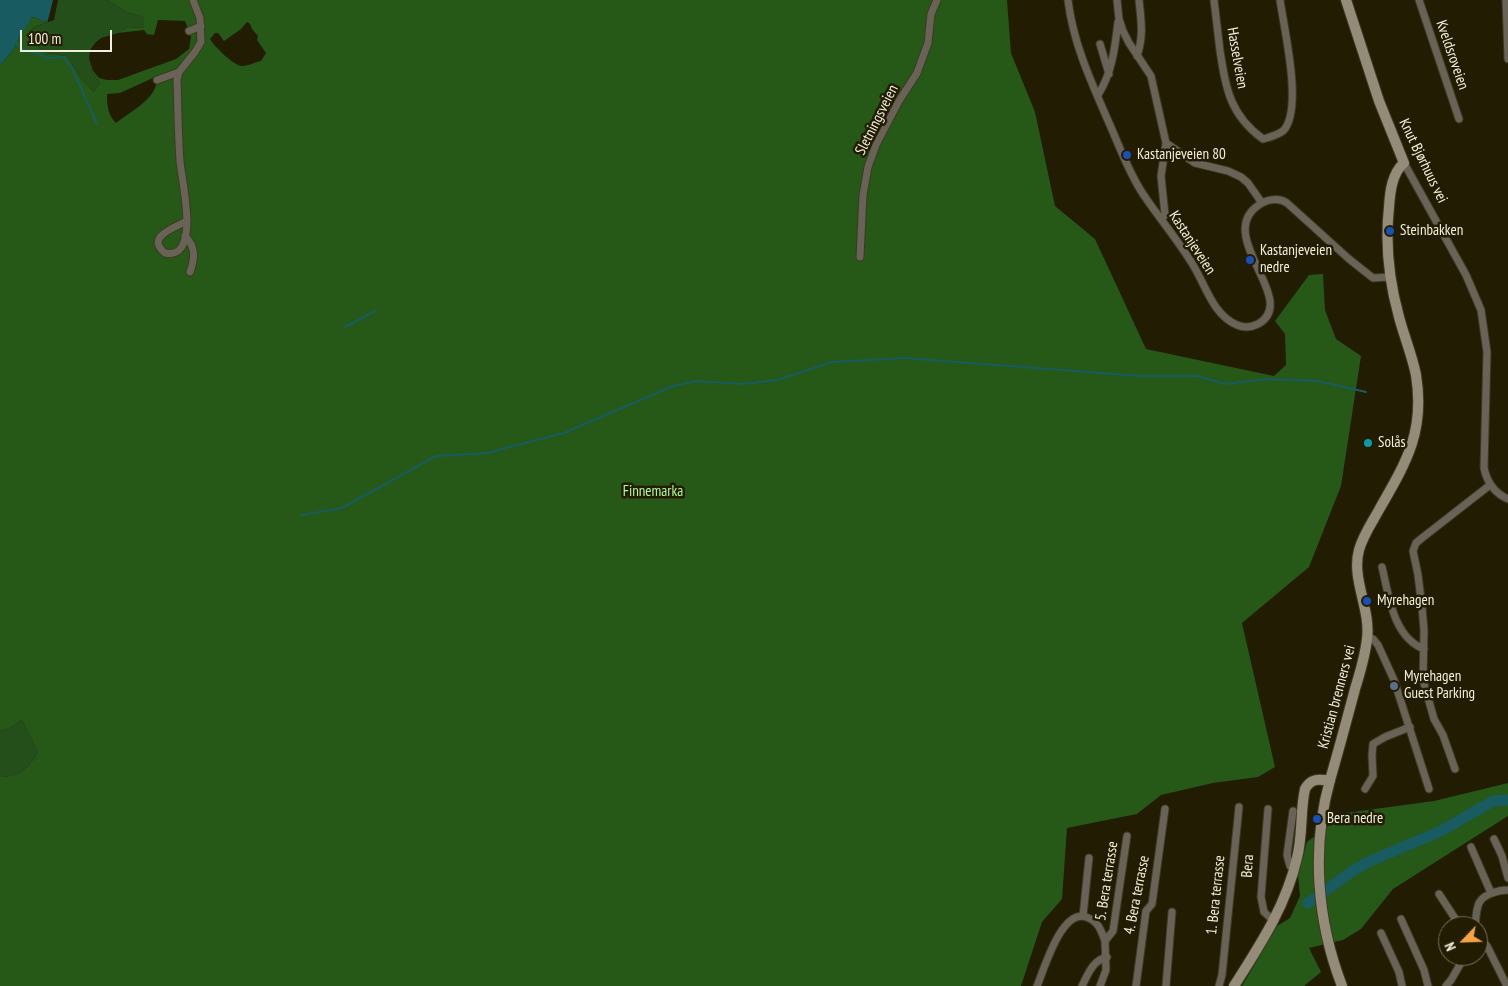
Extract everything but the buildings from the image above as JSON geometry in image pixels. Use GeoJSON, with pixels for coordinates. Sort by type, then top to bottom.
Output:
{"type":"FeatureCollection","features":[{"type":"Feature","properties":{"kind":"main road","name":"Knut Bjørhuus vei"},"geometry":{"type":"LineString","coordinates":[[1346,0],[1379,101],[1404,163]]}},
{"type":"Feature","properties":{"kind":"main road","name":"Kristian brenners vei"},"geometry":{"type":"LineString","coordinates":[[1342,986],[1329,946],[1320,891],[1322,823],[1330,781],[1368,638],[1357,570],[1358,553],[1366,534],[1406,462],[1415,436],[1418,412],[1415,370],[1402,328],[1390,278],[1387,230],[1389,202],[1395,176],[1404,163]]}},
{"type":"Feature","properties":{"kind":"main road"},"geometry":{"type":"LineString","coordinates":[[1234,986],[1282,905],[1295,868],[1302,836],[1305,789],[1309,783],[1315,780],[1330,781]]}},
{"type":"Feature","properties":{"kind":"street"},"geometry":{"type":"LineString","coordinates":[[187,221],[165,232],[159,238],[159,247],[165,254],[175,253],[181,248],[185,236],[188,215],[180,164],[178,80],[179,72],[199,46],[201,36],[201,26],[193,0]]}},
{"type":"Feature","properties":{"kind":"street","name":"Sletningsveien"},"geometry":{"type":"LineString","coordinates":[[860,257],[864,195],[868,167],[876,145],[899,101],[917,73],[928,43],[931,14],[938,0]]}},
{"type":"Feature","properties":{"kind":"street","name":"Kastanjeveien"},"geometry":{"type":"LineString","coordinates":[[1068,0],[1079,50],[1128,166],[1142,193],[1178,242],[1217,309],[1226,319],[1238,326],[1250,328],[1261,323],[1268,313],[1271,300],[1267,286],[1247,243],[1245,229],[1249,216],[1262,203]]}},
{"type":"Feature","properties":{"kind":"street"},"geometry":{"type":"LineString","coordinates":[[1098,95],[1109,74],[1114,55],[1119,19],[1117,0]]}},
{"type":"Feature","properties":{"kind":"street"},"geometry":{"type":"LineString","coordinates":[[1137,56],[1143,27],[1139,0]]}},
{"type":"Feature","properties":{"kind":"street","name":"Hasselveien"},"geometry":{"type":"LineString","coordinates":[[1214,0],[1227,92],[1238,114],[1247,126],[1263,139],[1277,135],[1284,129],[1291,112],[1292,74],[1280,0]]}},
{"type":"Feature","properties":{"kind":"street","name":"Kveldsroveien"},"geometry":{"type":"LineString","coordinates":[[1419,0],[1459,118]]}},
{"type":"Feature","properties":{"kind":"street"},"geometry":{"type":"LineString","coordinates":[[1506,0],[1508,59]]}},
{"type":"Feature","properties":{"kind":"street"},"geometry":{"type":"LineString","coordinates":[[1119,19],[1129,43],[1151,76],[1166,143],[1161,176],[1165,215],[1161,219]]}},
{"type":"Feature","properties":{"kind":"street"},"geometry":{"type":"LineString","coordinates":[[189,31],[201,26]]}},
{"type":"Feature","properties":{"kind":"street"},"geometry":{"type":"LineString","coordinates":[[1100,44],[1109,74]]}},
{"type":"Feature","properties":{"kind":"street"},"geometry":{"type":"LineString","coordinates":[[157,80],[179,72]]}},
{"type":"Feature","properties":{"kind":"street"},"geometry":{"type":"LineString","coordinates":[[1166,143],[1195,163],[1228,171],[1241,177],[1248,183],[1262,203],[1269,200],[1283,200],[1362,270],[1373,278],[1390,278]]}},
{"type":"Feature","properties":{"kind":"street","name":"Knut Bjørhuus vei"},"geometry":{"type":"LineString","coordinates":[[1404,163],[1466,275],[1481,310],[1488,365],[1484,468],[1490,485]]}},
{"type":"Feature","properties":{"kind":"street"},"geometry":{"type":"LineString","coordinates":[[185,236],[193,248],[194,256],[190,272]]}},
{"type":"Feature","properties":{"kind":"street"},"geometry":{"type":"LineString","coordinates":[[1456,769],[1443,735],[1434,719],[1426,692],[1422,668],[1424,649],[1422,607],[1413,551],[1422,538],[1490,485],[1499,494],[1508,499]]}},
{"type":"Feature","properties":{"kind":"street"},"geometry":{"type":"LineString","coordinates":[[1382,567],[1396,621],[1408,640],[1424,649]]}},
{"type":"Feature","properties":{"kind":"street"},"geometry":{"type":"LineString","coordinates":[[1368,638],[1373,639],[1378,645],[1394,680],[1429,789]]}},
{"type":"Feature","properties":{"kind":"street"},"geometry":{"type":"LineString","coordinates":[[1365,789],[1373,776],[1373,744],[1384,737],[1410,727]]}},
{"type":"Feature","properties":{"kind":"street","name":"1. Bera terrasse"},"geometry":{"type":"LineString","coordinates":[[1219,986],[1222,975],[1239,807]]}},
{"type":"Feature","properties":{"kind":"street","name":"4. Bera terrasse"},"geometry":{"type":"LineString","coordinates":[[1136,986],[1146,912],[1152,904],[1165,809]]}},
{"type":"Feature","properties":{"kind":"street","name":"Bera"},"geometry":{"type":"LineString","coordinates":[[1268,809],[1261,897],[1264,912],[1274,921]]}},
{"type":"Feature","properties":{"kind":"street"},"geometry":{"type":"LineString","coordinates":[[1293,811],[1287,855],[1290,866],[1295,868]]}},
{"type":"Feature","properties":{"kind":"street","name":"5. Bera terrasse"},"geometry":{"type":"LineString","coordinates":[[1100,986],[1106,970],[1105,941],[1113,931],[1127,836]]}},
{"type":"Feature","properties":{"kind":"street"},"geometry":{"type":"LineString","coordinates":[[1494,839],[1502,856],[1508,878]]}},
{"type":"Feature","properties":{"kind":"street"},"geometry":{"type":"LineString","coordinates":[[1471,847],[1491,893]]}},
{"type":"Feature","properties":{"kind":"street"},"geometry":{"type":"LineString","coordinates":[[1083,916],[1088,858]]}},
{"type":"Feature","properties":{"kind":"street"},"geometry":{"type":"LineString","coordinates":[[1477,916],[1478,903],[1483,898],[1497,891],[1508,890]]}},
{"type":"Feature","properties":{"kind":"street"},"geometry":{"type":"LineString","coordinates":[[1439,894],[1453,916]]}},
{"type":"Feature","properties":{"kind":"street"},"geometry":{"type":"LineString","coordinates":[[1166,986],[1172,912]]}},
{"type":"Feature","properties":{"kind":"street"},"geometry":{"type":"LineString","coordinates":[[1037,986],[1057,937],[1075,919],[1083,916],[1095,921],[1105,941]]}},
{"type":"Feature","properties":{"kind":"street"},"geometry":{"type":"LineString","coordinates":[[1401,919],[1424,970],[1428,986]]}},
{"type":"Feature","properties":{"kind":"street"},"geometry":{"type":"LineString","coordinates":[[1381,933],[1399,972],[1402,986]]}},
{"type":"Feature","properties":{"kind":"street"},"geometry":{"type":"LineString","coordinates":[[1488,948],[1507,986]]}},
{"type":"Feature","properties":{"kind":"street"},"geometry":{"type":"LineString","coordinates":[[1082,986],[1096,962],[1106,956]]}},
{"type":"Feature","properties":{"kind":"street"},"geometry":{"type":"LineString","coordinates":[[1446,986],[1459,966]]}},
{"type":"Feature","properties":{"kind":"green space"},"geometry":{"type":"Polygon","coordinates":[[[58,0],[107,0],[127,12],[144,17],[144,28],[128,27],[118,33],[101,38],[90,50],[89,58],[92,72],[100,83],[94,92],[80,77],[67,56],[46,53],[33,42],[29,31],[34,27],[54,20],[58,0]]]}},
{"type":"Feature","properties":{"kind":"green space","name":"Finnemarka"},"geometry":{"type":"Polygon","coordinates":[[[107,0],[1007,0],[1011,53],[1035,112],[1055,206],[1095,239],[1146,349],[1274,376],[1286,365],[1285,334],[1275,321],[1309,275],[1323,274],[1325,310],[1336,339],[1361,356],[1341,486],[1309,567],[1242,623],[1275,767],[1258,777],[1213,783],[1161,795],[1137,814],[1067,828],[1062,899],[1042,922],[1021,986],[0,986],[0,777],[7,777],[23,771],[38,752],[22,720],[10,728],[0,731],[0,65],[13,50],[22,31],[32,17],[43,22],[48,20],[48,22],[29,31],[33,42],[46,53],[67,56],[80,77],[94,92],[100,83],[92,72],[89,58],[93,71],[99,78],[118,80],[176,59],[189,49],[191,37],[185,21],[158,20],[154,35],[147,34],[144,30],[118,33],[128,27],[144,28],[144,17],[127,12],[107,0]],[[247,22],[241,29],[224,41],[218,33],[215,33],[210,39],[229,59],[242,66],[261,61],[266,53],[257,40],[258,36],[247,22]],[[153,78],[120,93],[107,94],[108,110],[116,123],[152,93],[156,87],[157,80],[153,78]]]}},
{"type":"Feature","properties":{"kind":"green space"},"geometry":{"type":"Polygon","coordinates":[[[22,720],[38,752],[23,771],[7,777],[0,777],[0,731],[10,728],[22,720]]]}},
{"type":"Feature","properties":{"kind":"green space"},"geometry":{"type":"Polygon","coordinates":[[[1508,783],[1508,816],[1393,889],[1361,929],[1343,940],[1309,948],[1321,972],[1304,986],[1242,986],[1277,926],[1290,918],[1300,896],[1298,875],[1307,842],[1345,813],[1434,801],[1508,783]]]}},
{"type":"Feature","properties":{"kind":"water"},"geometry":{"type":"Polygon","coordinates":[[[0,0],[53,0],[48,20],[43,22],[32,17],[22,31],[13,50],[0,65],[0,0]]]}},
{"type":"Feature","properties":{"kind":"waterway"},"geometry":{"type":"LineString","coordinates":[[16,42],[24,50],[37,53],[46,58],[64,57],[73,70],[97,124]]}},
{"type":"Feature","properties":{"kind":"waterway"},"geometry":{"type":"LineString","coordinates":[[345,327],[375,311]]}},
{"type":"Feature","properties":{"kind":"waterway"},"geometry":{"type":"LineString","coordinates":[[301,515],[342,508],[436,456],[487,453],[564,433],[673,386],[698,381],[743,384],[777,380],[832,362],[904,358],[1140,376],[1197,376],[1225,384],[1266,379],[1318,381],[1366,392]]}},
{"type":"Feature","properties":{"kind":"waterway"},"geometry":{"type":"LineString","coordinates":[[1308,903],[1368,862],[1441,831],[1493,801],[1508,800]]}},
{"type":"Feature","properties":{"kind":"place","name":"Kastanjeveien 80"},"geometry":{"type":"Point","coordinates":[1127,155]}},
{"type":"Feature","properties":{"kind":"place","name":"Steinbakken"},"geometry":{"type":"Point","coordinates":[1390,231]}},
{"type":"Feature","properties":{"kind":"place","name":"Kastanjeveien nedre"},"geometry":{"type":"Point","coordinates":[1250,260]}},
{"type":"Feature","properties":{"kind":"place","name":"Solås"},"geometry":{"type":"Point","coordinates":[1368,443]}},
{"type":"Feature","properties":{"kind":"place","name":"Myrehagen"},"geometry":{"type":"Point","coordinates":[1367,601]}},
{"type":"Feature","properties":{"kind":"place","name":"Myrehagen Guest Parking"},"geometry":{"type":"Point","coordinates":[1394,686]}},
{"type":"Feature","properties":{"kind":"place","name":"Bera nedre"},"geometry":{"type":"Point","coordinates":[1317,819]}}]}
